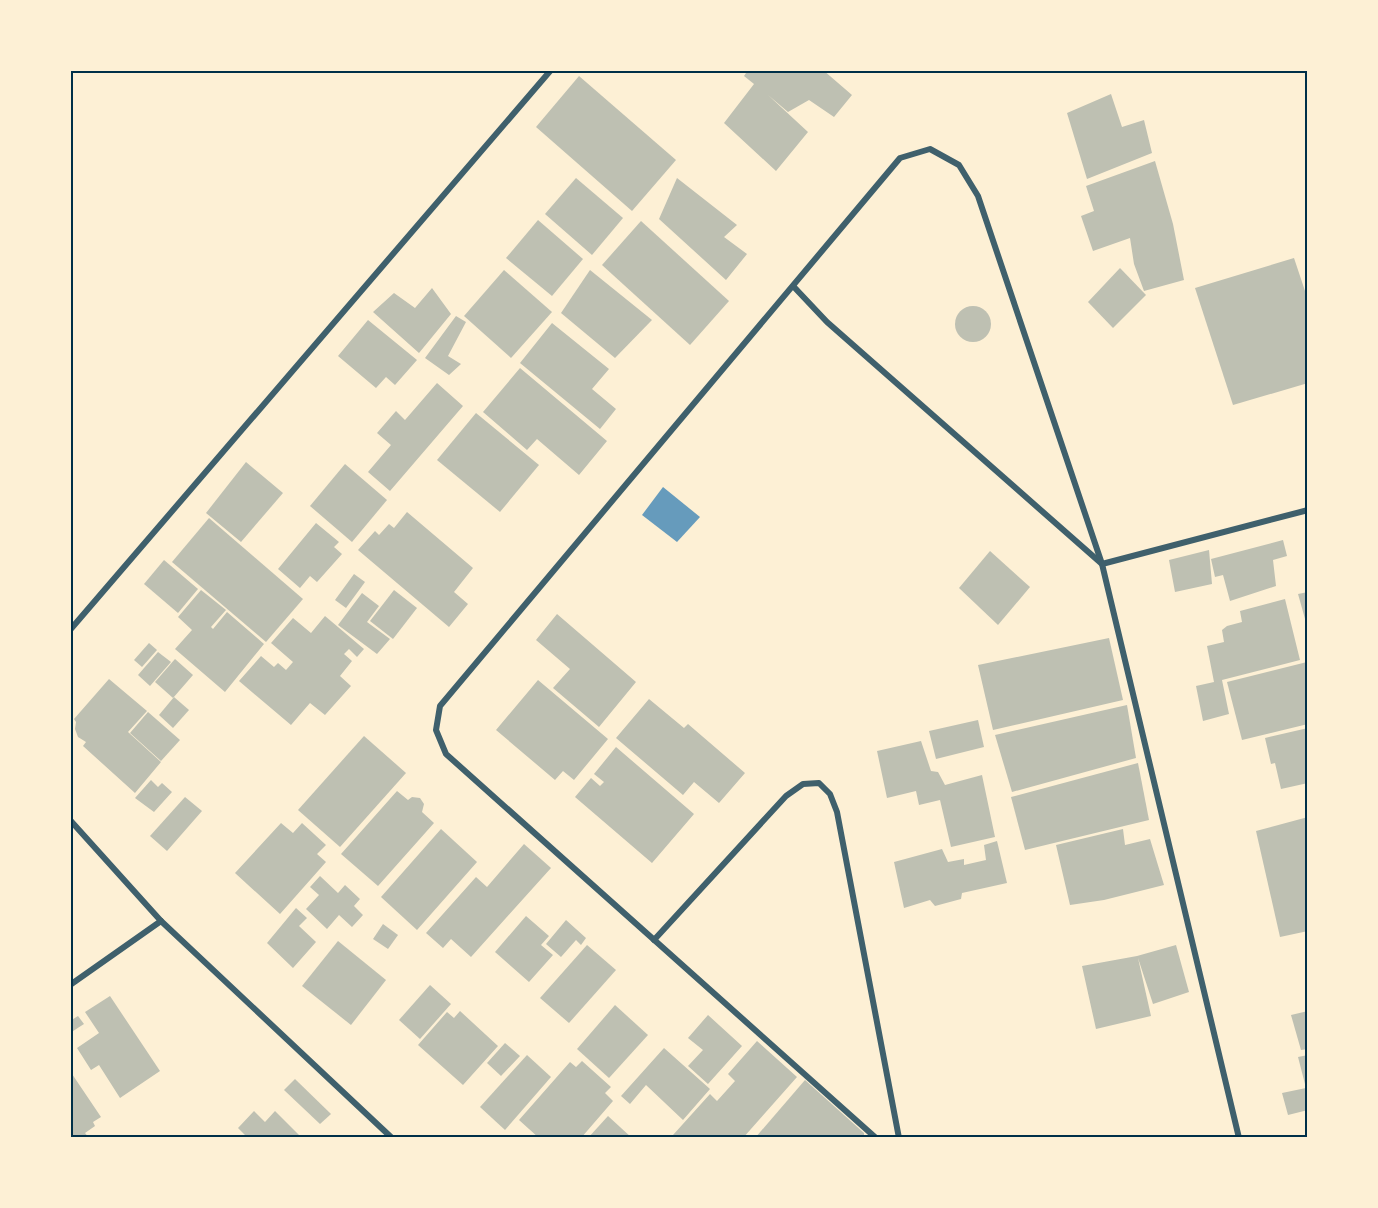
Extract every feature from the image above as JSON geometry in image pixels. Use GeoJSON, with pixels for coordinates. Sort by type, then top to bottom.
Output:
{"type":"FeatureCollection","features":[{"type":"Feature","properties":{"kind":"street"},"geometry":{"type":"LineString","coordinates":[[70,630],[551,70]]}},
{"type":"Feature","properties":{"kind":"street"},"geometry":{"type":"LineString","coordinates":[[876,1137],[446,754],[436,729],[440,706],[900,158],[930,149],[959,165],[978,196],[1102,564],[1239,1137]]}},
{"type":"Feature","properties":{"kind":"street"},"geometry":{"type":"LineString","coordinates":[[794,287],[827,322],[1102,564]]}},
{"type":"Feature","properties":{"kind":"street"},"geometry":{"type":"LineString","coordinates":[[1102,564],[1308,510]]}},
{"type":"Feature","properties":{"kind":"street"},"geometry":{"type":"LineString","coordinates":[[654,940],[786,796],[803,784],[819,783],[830,794],[837,812],[899,1137]]}},
{"type":"Feature","properties":{"kind":"street"},"geometry":{"type":"LineString","coordinates":[[70,820],[161,921],[392,1137]]}},
{"type":"Feature","properties":{"kind":"street"},"geometry":{"type":"LineString","coordinates":[[70,985],[161,921]]}},
{"type":"Feature","properties":{"kind":"water"},"geometry":{"type":"Polygon","coordinates":[[[663,487],[700,517],[677,542],[642,515],[663,487]]]}},
{"type":"Feature","properties":{"kind":"building"},"geometry":{"type":"Polygon","coordinates":[[[748,70],[823,70],[852,95],[834,117],[809,100],[788,112],[768,95],[808,132],[776,171],[724,123],[754,84],[744,76],[748,70]]]}},
{"type":"Feature","properties":{"kind":"building"},"geometry":{"type":"Polygon","coordinates":[[[579,76],[676,160],[632,211],[536,127],[579,76]]]}},
{"type":"Feature","properties":{"kind":"building"},"geometry":{"type":"Polygon","coordinates":[[[1111,94],[1122,127],[1144,120],[1152,153],[1087,179],[1067,113],[1111,94]]]}},
{"type":"Feature","properties":{"kind":"building"},"geometry":{"type":"Polygon","coordinates":[[[1155,161],[1173,224],[1184,280],[1144,291],[1134,264],[1130,238],[1093,251],[1081,216],[1094,211],[1086,186],[1155,161]]]}},
{"type":"Feature","properties":{"kind":"building"},"geometry":{"type":"Polygon","coordinates":[[[576,178],[623,218],[592,255],[545,214],[576,178]]]}},
{"type":"Feature","properties":{"kind":"building"},"geometry":{"type":"Polygon","coordinates":[[[677,178],[737,225],[724,237],[747,254],[726,280],[659,219],[677,178]]]}},
{"type":"Feature","properties":{"kind":"building"},"geometry":{"type":"Polygon","coordinates":[[[538,220],[583,259],[552,296],[506,258],[538,220]]]}},
{"type":"Feature","properties":{"kind":"building"},"geometry":{"type":"Polygon","coordinates":[[[641,221],[729,301],[690,345],[602,265],[641,221]]]}},
{"type":"Feature","properties":{"kind":"building"},"geometry":{"type":"Polygon","coordinates":[[[1294,258],[1308,300],[1308,383],[1233,405],[1195,288],[1294,258]]]}},
{"type":"Feature","properties":{"kind":"building"},"geometry":{"type":"Polygon","coordinates":[[[1120,268],[1146,295],[1113,328],[1088,302],[1120,268]]]}},
{"type":"Feature","properties":{"kind":"building"},"geometry":{"type":"Polygon","coordinates":[[[504,270],[552,312],[511,358],[464,316],[504,270]]]}},
{"type":"Feature","properties":{"kind":"building"},"geometry":{"type":"Polygon","coordinates":[[[590,270],[652,320],[615,358],[561,313],[590,270]]]}},
{"type":"Feature","properties":{"kind":"building"},"geometry":{"type":"Polygon","coordinates":[[[432,288],[451,314],[419,353],[373,312],[394,293],[415,308],[432,288]]]}},
{"type":"Feature","properties":{"kind":"building"},"geometry":{"type":"Polygon","coordinates":[[[973,306],[986,311],[991,324],[986,337],[973,342],[960,337],[955,324],[960,311],[973,306]]]}},
{"type":"Feature","properties":{"kind":"building"},"geometry":{"type":"Polygon","coordinates":[[[456,316],[466,322],[448,356],[461,364],[449,375],[425,358],[456,316]]]}},
{"type":"Feature","properties":{"kind":"building"},"geometry":{"type":"Polygon","coordinates":[[[368,320],[417,360],[395,385],[386,377],[376,388],[338,356],[368,320]]]}},
{"type":"Feature","properties":{"kind":"building"},"geometry":{"type":"Polygon","coordinates":[[[552,323],[609,369],[592,389],[616,409],[600,429],[520,363],[552,323]]]}},
{"type":"Feature","properties":{"kind":"building"},"geometry":{"type":"Polygon","coordinates":[[[520,368],[607,441],[579,475],[537,439],[527,450],[483,412],[520,368]]]}},
{"type":"Feature","properties":{"kind":"building"},"geometry":{"type":"Polygon","coordinates":[[[437,383],[463,406],[390,491],[368,472],[391,445],[377,433],[396,411],[405,420],[437,383]]]}},
{"type":"Feature","properties":{"kind":"building"},"geometry":{"type":"Polygon","coordinates":[[[476,413],[539,465],[500,512],[437,460],[476,413]]]}},
{"type":"Feature","properties":{"kind":"building"},"geometry":{"type":"Polygon","coordinates":[[[246,462],[283,493],[241,542],[206,513],[246,462]]]}},
{"type":"Feature","properties":{"kind":"building"},"geometry":{"type":"Polygon","coordinates":[[[345,464],[387,500],[352,542],[310,506],[345,464]]]}},
{"type":"Feature","properties":{"kind":"building"},"geometry":{"type":"Polygon","coordinates":[[[407,512],[473,568],[454,592],[468,604],[449,627],[358,550],[375,531],[379,535],[389,524],[394,528],[407,512]]]}},
{"type":"Feature","properties":{"kind":"building"},"geometry":{"type":"Polygon","coordinates":[[[209,518],[303,599],[266,642],[172,562],[209,518]]]}},
{"type":"Feature","properties":{"kind":"building"},"geometry":{"type":"Polygon","coordinates":[[[316,523],[339,542],[334,547],[342,554],[317,582],[310,576],[300,588],[278,569],[316,523]]]}},
{"type":"Feature","properties":{"kind":"building"},"geometry":{"type":"Polygon","coordinates":[[[1283,540],[1287,556],[1273,560],[1276,586],[1230,601],[1223,575],[1215,577],[1211,559],[1283,540]]]}},
{"type":"Feature","properties":{"kind":"building"},"geometry":{"type":"Polygon","coordinates":[[[1209,550],[1212,584],[1175,592],[1169,560],[1209,550]]]}},
{"type":"Feature","properties":{"kind":"building"},"geometry":{"type":"Polygon","coordinates":[[[990,551],[1030,587],[998,625],[959,588],[990,551]]]}},
{"type":"Feature","properties":{"kind":"building"},"geometry":{"type":"Polygon","coordinates":[[[164,560],[198,589],[178,613],[144,584],[164,560]]]}},
{"type":"Feature","properties":{"kind":"building"},"geometry":{"type":"Polygon","coordinates":[[[354,574],[365,582],[346,608],[335,600],[354,574]]]}},
{"type":"Feature","properties":{"kind":"building"},"geometry":{"type":"Polygon","coordinates":[[[201,590],[226,610],[211,627],[213,629],[227,612],[264,644],[225,692],[175,649],[192,630],[178,617],[201,590]]]}},
{"type":"Feature","properties":{"kind":"building"},"geometry":{"type":"Polygon","coordinates":[[[394,590],[417,608],[393,639],[370,621],[394,590]]]}},
{"type":"Feature","properties":{"kind":"building"},"geometry":{"type":"Polygon","coordinates":[[[1308,592],[1308,626],[1307,626],[1298,594],[1308,592]]]}},
{"type":"Feature","properties":{"kind":"building"},"geometry":{"type":"Polygon","coordinates":[[[362,593],[379,606],[367,622],[390,639],[377,654],[338,625],[362,593]]]}},
{"type":"Feature","properties":{"kind":"building"},"geometry":{"type":"Polygon","coordinates":[[[1285,599],[1300,660],[1222,680],[1229,714],[1203,721],[1196,686],[1214,682],[1207,646],[1224,642],[1222,630],[1227,626],[1242,622],[1240,611],[1285,599]]]}},
{"type":"Feature","properties":{"kind":"building"},"geometry":{"type":"Polygon","coordinates":[[[557,614],[636,682],[599,727],[553,688],[570,669],[536,640],[557,614]]]}},
{"type":"Feature","properties":{"kind":"building"},"geometry":{"type":"Polygon","coordinates":[[[325,616],[364,649],[357,657],[349,649],[344,654],[352,661],[340,676],[351,686],[325,715],[310,703],[291,725],[239,681],[261,656],[274,667],[278,663],[286,670],[293,662],[271,643],[293,618],[311,633],[325,616]]]}},
{"type":"Feature","properties":{"kind":"building"},"geometry":{"type":"Polygon","coordinates":[[[1109,638],[1123,700],[993,730],[978,665],[1109,638]]]}},
{"type":"Feature","properties":{"kind":"building"},"geometry":{"type":"Polygon","coordinates":[[[149,643],[157,650],[142,667],[134,660],[149,643]]]}},
{"type":"Feature","properties":{"kind":"building"},"geometry":{"type":"Polygon","coordinates":[[[158,652],[171,662],[150,686],[138,675],[158,652]]]}},
{"type":"Feature","properties":{"kind":"building"},"geometry":{"type":"Polygon","coordinates":[[[175,659],[193,675],[173,698],[155,682],[175,659]]]}},
{"type":"Feature","properties":{"kind":"building"},"geometry":{"type":"Polygon","coordinates":[[[1307,662],[1308,724],[1242,740],[1227,682],[1307,662]]]}},
{"type":"Feature","properties":{"kind":"building"},"geometry":{"type":"Polygon","coordinates":[[[109,679],[147,711],[128,732],[161,762],[135,793],[83,746],[86,742],[78,737],[75,729],[74,719],[109,679]]]}},
{"type":"Feature","properties":{"kind":"building"},"geometry":{"type":"Polygon","coordinates":[[[538,680],[608,739],[574,780],[563,771],[555,780],[496,730],[538,680]]]}},
{"type":"Feature","properties":{"kind":"building"},"geometry":{"type":"Polygon","coordinates":[[[174,697],[189,710],[173,728],[159,715],[174,697]]]}},
{"type":"Feature","properties":{"kind":"building"},"geometry":{"type":"Polygon","coordinates":[[[649,699],[684,728],[688,724],[745,773],[719,803],[694,782],[683,795],[616,738],[649,699]]]}},
{"type":"Feature","properties":{"kind":"building"},"geometry":{"type":"Polygon","coordinates":[[[1127,705],[1136,758],[1012,792],[995,735],[1127,705]]]}},
{"type":"Feature","properties":{"kind":"building"},"geometry":{"type":"Polygon","coordinates":[[[148,712],[180,740],[161,761],[130,733],[148,712]]]}},
{"type":"Feature","properties":{"kind":"building"},"geometry":{"type":"Polygon","coordinates":[[[978,720],[984,747],[936,759],[929,731],[978,720]]]}},
{"type":"Feature","properties":{"kind":"building"},"geometry":{"type":"Polygon","coordinates":[[[1308,728],[1308,783],[1281,789],[1275,763],[1271,764],[1265,738],[1308,728]]]}},
{"type":"Feature","properties":{"kind":"building"},"geometry":{"type":"Polygon","coordinates":[[[364,736],[406,773],[340,847],[298,810],[364,736]]]}},
{"type":"Feature","properties":{"kind":"building"},"geometry":{"type":"Polygon","coordinates":[[[921,741],[931,771],[938,772],[945,785],[982,775],[995,837],[951,847],[940,800],[919,805],[916,791],[887,798],[877,751],[921,741]]]}},
{"type":"Feature","properties":{"kind":"building"},"geometry":{"type":"Polygon","coordinates":[[[616,747],[694,814],[652,863],[575,797],[591,778],[600,786],[604,782],[594,774],[616,747]]]}},
{"type":"Feature","properties":{"kind":"building"},"geometry":{"type":"Polygon","coordinates":[[[1138,763],[1149,820],[1025,850],[1011,797],[1138,763]]]}},
{"type":"Feature","properties":{"kind":"building"},"geometry":{"type":"Polygon","coordinates":[[[151,780],[158,787],[162,783],[172,792],[154,812],[135,798],[151,780]]]}},
{"type":"Feature","properties":{"kind":"building"},"geometry":{"type":"Polygon","coordinates":[[[397,791],[408,800],[412,797],[420,798],[424,804],[422,812],[434,823],[378,886],[341,854],[397,791]]]}},
{"type":"Feature","properties":{"kind":"building"},"geometry":{"type":"Polygon","coordinates":[[[185,797],[202,811],[167,851],[150,836],[185,797]]]}},
{"type":"Feature","properties":{"kind":"building"},"geometry":{"type":"Polygon","coordinates":[[[1308,817],[1308,931],[1280,937],[1256,831],[1308,817]]]}},
{"type":"Feature","properties":{"kind":"building"},"geometry":{"type":"Polygon","coordinates":[[[281,823],[293,833],[302,823],[326,845],[317,854],[326,862],[280,914],[235,873],[281,823]]]}},
{"type":"Feature","properties":{"kind":"building"},"geometry":{"type":"Polygon","coordinates":[[[441,829],[477,862],[417,930],[381,897],[441,829]]]}},
{"type":"Feature","properties":{"kind":"building"},"geometry":{"type":"Polygon","coordinates":[[[1123,829],[1125,845],[1150,839],[1164,885],[1104,900],[1070,905],[1056,845],[1123,829]]]}},
{"type":"Feature","properties":{"kind":"building"},"geometry":{"type":"Polygon","coordinates":[[[997,841],[1007,883],[962,893],[961,899],[935,906],[930,900],[904,908],[894,862],[942,849],[948,862],[964,859],[964,865],[986,860],[984,845],[997,841]]]}},
{"type":"Feature","properties":{"kind":"building"},"geometry":{"type":"Polygon","coordinates":[[[524,844],[551,868],[471,957],[451,939],[443,948],[426,933],[476,877],[487,887],[524,844]]]}},
{"type":"Feature","properties":{"kind":"building"},"geometry":{"type":"Polygon","coordinates":[[[320,876],[338,893],[345,885],[360,899],[354,906],[363,915],[352,927],[339,915],[327,929],[306,909],[319,895],[310,887],[320,876]]]}},
{"type":"Feature","properties":{"kind":"building"},"geometry":{"type":"Polygon","coordinates":[[[296,908],[307,918],[299,926],[316,942],[293,968],[267,943],[296,908]]]}},
{"type":"Feature","properties":{"kind":"building"},"geometry":{"type":"Polygon","coordinates":[[[526,916],[549,936],[541,945],[553,955],[529,982],[495,952],[526,916]]]}},
{"type":"Feature","properties":{"kind":"building"},"geometry":{"type":"Polygon","coordinates":[[[566,920],[586,938],[581,945],[576,940],[561,957],[546,944],[566,920]]]}},
{"type":"Feature","properties":{"kind":"building"},"geometry":{"type":"Polygon","coordinates":[[[383,924],[398,935],[388,949],[373,939],[383,924]]]}},
{"type":"Feature","properties":{"kind":"building"},"geometry":{"type":"Polygon","coordinates":[[[338,941],[386,980],[351,1025],[302,986],[338,941]]]}},
{"type":"Feature","properties":{"kind":"building"},"geometry":{"type":"Polygon","coordinates":[[[587,945],[616,970],[569,1023],[540,998],[587,945]]]}},
{"type":"Feature","properties":{"kind":"building"},"geometry":{"type":"Polygon","coordinates":[[[1176,945],[1189,992],[1153,1004],[1138,958],[1151,1016],[1096,1029],[1082,966],[1137,956],[1176,945]]]}},
{"type":"Feature","properties":{"kind":"building"},"geometry":{"type":"Polygon","coordinates":[[[430,985],[451,1004],[420,1039],[399,1020],[430,985]]]}},
{"type":"Feature","properties":{"kind":"building"},"geometry":{"type":"Polygon","coordinates":[[[110,996],[160,1071],[120,1098],[99,1065],[91,1070],[77,1048],[99,1033],[85,1012],[110,996]]]}},
{"type":"Feature","properties":{"kind":"building"},"geometry":{"type":"Polygon","coordinates":[[[615,1005],[648,1035],[609,1078],[577,1049],[615,1005]]]}},
{"type":"Feature","properties":{"kind":"building"},"geometry":{"type":"Polygon","coordinates":[[[460,1011],[498,1046],[463,1085],[418,1045],[447,1012],[454,1018],[460,1011]]]}},
{"type":"Feature","properties":{"kind":"building"},"geometry":{"type":"Polygon","coordinates":[[[1308,1011],[1308,1049],[1301,1050],[1291,1015],[1308,1011]]]}},
{"type":"Feature","properties":{"kind":"building"},"geometry":{"type":"Polygon","coordinates":[[[708,1015],[742,1046],[708,1084],[688,1066],[703,1050],[688,1038],[708,1015]]]}},
{"type":"Feature","properties":{"kind":"building"},"geometry":{"type":"Polygon","coordinates":[[[78,1016],[84,1024],[70,1033],[70,1021],[78,1016]]]}},
{"type":"Feature","properties":{"kind":"building"},"geometry":{"type":"Polygon","coordinates":[[[757,1041],[797,1077],[743,1138],[676,1138],[673,1135],[710,1094],[717,1101],[735,1081],[728,1074],[757,1041]]]}},
{"type":"Feature","properties":{"kind":"building"},"geometry":{"type":"Polygon","coordinates":[[[505,1043],[520,1056],[501,1076],[487,1063],[505,1043]]]}},
{"type":"Feature","properties":{"kind":"building"},"geometry":{"type":"Polygon","coordinates":[[[664,1048],[710,1089],[683,1120],[646,1085],[630,1104],[621,1096],[664,1048]]]}},
{"type":"Feature","properties":{"kind":"building"},"geometry":{"type":"Polygon","coordinates":[[[527,1055],[551,1077],[505,1130],[480,1107],[527,1055]]]}},
{"type":"Feature","properties":{"kind":"building"},"geometry":{"type":"Polygon","coordinates":[[[1308,1055],[1308,1110],[1288,1115],[1282,1093],[1306,1088],[1298,1057],[1308,1055]]]}},
{"type":"Feature","properties":{"kind":"building"},"geometry":{"type":"Polygon","coordinates":[[[582,1061],[611,1087],[605,1093],[613,1101],[581,1138],[539,1138],[519,1120],[570,1062],[576,1067],[582,1061]]]}},
{"type":"Feature","properties":{"kind":"building"},"geometry":{"type":"Polygon","coordinates":[[[70,1071],[101,1117],[93,1122],[95,1126],[85,1133],[89,1138],[70,1138],[70,1071]]]}},
{"type":"Feature","properties":{"kind":"building"},"geometry":{"type":"Polygon","coordinates":[[[295,1079],[331,1114],[320,1124],[284,1090],[295,1079]]]}},
{"type":"Feature","properties":{"kind":"building"},"geometry":{"type":"Polygon","coordinates":[[[805,1080],[864,1133],[864,1138],[755,1138],[805,1080]]]}},
{"type":"Feature","properties":{"kind":"building"},"geometry":{"type":"Polygon","coordinates":[[[254,1111],[265,1122],[275,1111],[302,1138],[248,1138],[238,1128],[254,1111]]]}},
{"type":"Feature","properties":{"kind":"building"},"geometry":{"type":"Polygon","coordinates":[[[608,1116],[632,1138],[588,1138],[608,1116]]]}}]}
